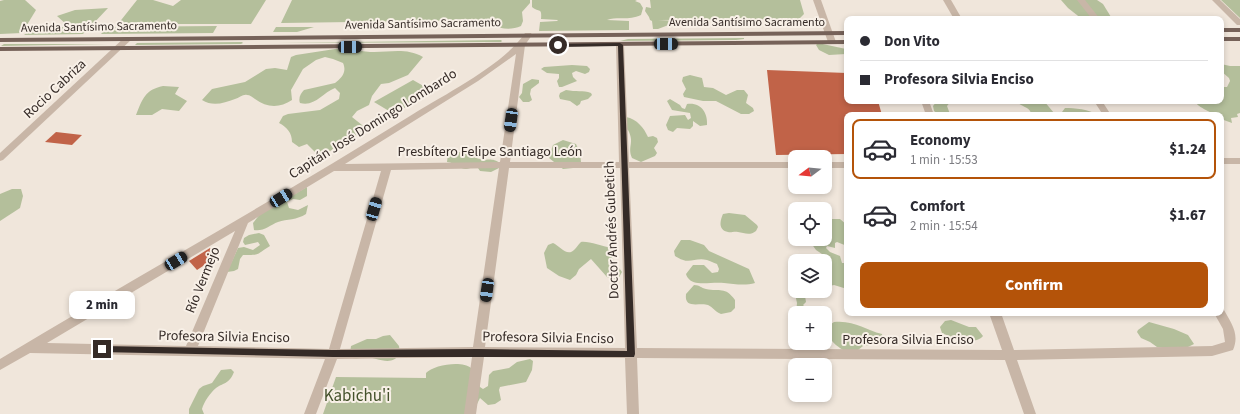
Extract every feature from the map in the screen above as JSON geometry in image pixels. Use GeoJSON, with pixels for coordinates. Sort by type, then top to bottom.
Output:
{"type":"FeatureCollection","features":[{"type":"Feature","properties":{"kind":"main road"},"geometry":{"type":"LineString","coordinates":[[1224,30],[1240,30]]}},
{"type":"Feature","properties":{"kind":"main road","name":"Avenida Santísimo Sacramento"},"geometry":{"type":"LineString","coordinates":[[0,49],[117,48],[844,33]]}},
{"type":"Feature","properties":{"kind":"main road"},"geometry":{"type":"LineString","coordinates":[[1224,39],[1240,39]]}},
{"type":"Feature","properties":{"kind":"main road","name":"Avenida Santísimo Sacramento"},"geometry":{"type":"LineString","coordinates":[[0,40],[525,40],[620,45],[844,42]]}},
{"type":"Feature","properties":{"kind":"street"},"geometry":{"type":"LineString","coordinates":[[817,0],[832,42]]}},
{"type":"Feature","properties":{"kind":"street"},"geometry":{"type":"LineString","coordinates":[[947,0],[956,16]]}},
{"type":"Feature","properties":{"kind":"street"},"geometry":{"type":"LineString","coordinates":[[1081,0],[1094,16]]}},
{"type":"Feature","properties":{"kind":"street"},"geometry":{"type":"LineString","coordinates":[[1216,0],[1240,23]]}},
{"type":"Feature","properties":{"kind":"street","name":"Rocio Cabriza"},"geometry":{"type":"LineString","coordinates":[[0,158],[128,39]]}},
{"type":"Feature","properties":{"kind":"street"},"geometry":{"type":"LineString","coordinates":[[470,414],[505,165],[525,40]]}},
{"type":"Feature","properties":{"kind":"street","name":"Capitán José Domingo Lombardo"},"geometry":{"type":"LineString","coordinates":[[2,361],[28,348],[244,221],[511,55],[525,40]]}},
{"type":"Feature","properties":{"kind":"street","name":"Doctor Andrés Gubetich"},"geometry":{"type":"LineString","coordinates":[[620,45],[633,414]]}},
{"type":"Feature","properties":{"kind":"street"},"geometry":{"type":"LineString","coordinates":[[1224,161],[1240,161]]}},
{"type":"Feature","properties":{"kind":"street","name":"Presbítero Felipe Santiago León"},"geometry":{"type":"LineString","coordinates":[[330,168],[505,165],[788,165]]}},
{"type":"Feature","properties":{"kind":"street"},"geometry":{"type":"LineString","coordinates":[[832,165],[844,165]]}},
{"type":"Feature","properties":{"kind":"street"},"geometry":{"type":"LineString","coordinates":[[310,414],[333,354],[387,166]]}},
{"type":"Feature","properties":{"kind":"street","name":"Río Vermejo"},"geometry":{"type":"LineString","coordinates":[[190,351],[244,221]]}},
{"type":"Feature","properties":{"kind":"street"},"geometry":{"type":"LineString","coordinates":[[996,316],[1008,355],[1030,414]]}},
{"type":"Feature","properties":{"kind":"street","name":"Profesora Silvia Enciso"},"geometry":{"type":"LineString","coordinates":[[28,348],[333,354],[478,352],[1008,355],[1212,351],[1229,346],[1232,341],[1230,330],[1222,316]]}},
{"type":"Feature","properties":{"kind":"green space"},"geometry":{"type":"Polygon","coordinates":[[[25,0],[36,10],[22,33],[0,34],[0,1],[25,0]]]}},
{"type":"Feature","properties":{"kind":"green space"},"geometry":{"type":"Polygon","coordinates":[[[137,0],[153,0],[173,6],[181,0],[266,0],[251,24],[118,24],[137,0]]]}},
{"type":"Feature","properties":{"kind":"green space"},"geometry":{"type":"Polygon","coordinates":[[[292,0],[530,0],[530,3],[522,12],[523,21],[521,26],[507,29],[493,24],[494,20],[281,23],[292,0]]]}},
{"type":"Feature","properties":{"kind":"green space"},"geometry":{"type":"Polygon","coordinates":[[[532,0],[637,0],[635,1],[640,3],[643,8],[641,15],[636,17],[607,20],[629,21],[629,30],[539,31],[540,22],[558,20],[541,19],[540,12],[532,7],[532,0]]]}},
{"type":"Feature","properties":{"kind":"green space"},"geometry":{"type":"Polygon","coordinates":[[[650,0],[800,0],[804,14],[799,19],[658,20],[679,21],[658,29],[653,29],[652,21],[645,11],[646,7],[651,8],[650,0]]]}},
{"type":"Feature","properties":{"kind":"green space"},"geometry":{"type":"Polygon","coordinates":[[[1061,0],[1097,0],[1103,4],[1110,16],[1078,16],[1061,0]]]}},
{"type":"Feature","properties":{"kind":"green space"},"geometry":{"type":"Polygon","coordinates":[[[1221,0],[1240,0],[1240,18],[1221,0]]]}},
{"type":"Feature","properties":{"kind":"green space"},"geometry":{"type":"Polygon","coordinates":[[[108,8],[92,25],[67,25],[57,16],[75,10],[108,8]]]}},
{"type":"Feature","properties":{"kind":"green space"},"geometry":{"type":"Polygon","coordinates":[[[217,26],[213,33],[101,34],[107,27],[217,26]]]}},
{"type":"Feature","properties":{"kind":"green space"},"geometry":{"type":"Polygon","coordinates":[[[34,27],[89,27],[83,34],[24,35],[34,27]]]}},
{"type":"Feature","properties":{"kind":"green space"},"geometry":{"type":"Polygon","coordinates":[[[276,27],[314,27],[297,32],[273,32],[276,27]]]}},
{"type":"Feature","properties":{"kind":"green space"},"geometry":{"type":"Polygon","coordinates":[[[744,38],[736,40],[620,41],[628,39],[744,38]]]}},
{"type":"Feature","properties":{"kind":"green space"},"geometry":{"type":"Polygon","coordinates":[[[501,40],[501,42],[278,43],[501,40]]]}},
{"type":"Feature","properties":{"kind":"green space"},"geometry":{"type":"Polygon","coordinates":[[[137,43],[243,43],[241,44],[135,45],[137,43]]]}},
{"type":"Feature","properties":{"kind":"green space"},"geometry":{"type":"Polygon","coordinates":[[[818,43],[844,49],[844,54],[829,55],[819,50],[816,45],[818,43]]]}},
{"type":"Feature","properties":{"kind":"green space"},"geometry":{"type":"Polygon","coordinates":[[[4,44],[108,44],[1,46],[4,44]]]}},
{"type":"Feature","properties":{"kind":"green space"},"geometry":{"type":"Polygon","coordinates":[[[335,49],[370,52],[403,51],[423,57],[408,75],[389,83],[381,84],[372,96],[369,105],[357,111],[352,117],[367,129],[320,157],[307,144],[299,147],[292,142],[288,131],[279,123],[283,116],[288,114],[320,110],[339,99],[340,93],[335,88],[310,103],[300,103],[299,99],[304,90],[338,81],[344,72],[343,63],[325,57],[316,60],[303,69],[291,90],[292,100],[278,106],[264,104],[246,95],[218,104],[202,100],[212,89],[245,82],[266,69],[275,68],[287,70],[291,57],[296,55],[335,49]]]}},
{"type":"Feature","properties":{"kind":"green space"},"geometry":{"type":"Polygon","coordinates":[[[572,65],[587,66],[590,69],[589,72],[585,74],[576,71],[572,73],[573,77],[577,81],[562,87],[559,87],[557,81],[559,74],[547,73],[541,69],[544,67],[572,65]]]}},
{"type":"Feature","properties":{"kind":"green space"},"geometry":{"type":"Polygon","coordinates":[[[1224,65],[1240,66],[1240,113],[1237,114],[1238,117],[1231,118],[1232,123],[1224,120],[1224,112],[1210,112],[1197,104],[1224,104],[1224,87],[1227,87],[1230,81],[1224,74],[1224,65]]]}},
{"type":"Feature","properties":{"kind":"green space"},"geometry":{"type":"Polygon","coordinates":[[[690,75],[702,78],[704,87],[713,88],[726,95],[737,90],[744,90],[748,95],[746,103],[753,108],[754,111],[749,114],[741,114],[716,101],[703,101],[684,97],[683,94],[686,89],[682,81],[683,77],[690,75]]]}},
{"type":"Feature","properties":{"kind":"green space"},"geometry":{"type":"Polygon","coordinates":[[[532,79],[539,80],[539,83],[531,89],[530,94],[532,100],[529,102],[523,102],[519,97],[522,93],[523,84],[532,79]]]}},
{"type":"Feature","properties":{"kind":"green space"},"geometry":{"type":"Polygon","coordinates":[[[413,80],[427,88],[409,98],[416,101],[394,114],[374,102],[413,80]]]}},
{"type":"Feature","properties":{"kind":"green space"},"geometry":{"type":"Polygon","coordinates":[[[163,86],[179,87],[175,94],[187,101],[179,111],[162,109],[152,115],[136,115],[148,92],[163,86]]]}},
{"type":"Feature","properties":{"kind":"green space"},"geometry":{"type":"Polygon","coordinates":[[[566,90],[588,92],[592,95],[588,99],[581,101],[577,106],[570,101],[560,99],[560,93],[566,90]]]}},
{"type":"Feature","properties":{"kind":"green space"},"geometry":{"type":"Polygon","coordinates":[[[670,99],[685,109],[687,104],[692,104],[703,109],[706,116],[707,125],[700,126],[693,121],[693,126],[690,129],[677,128],[673,132],[668,130],[666,125],[670,116],[685,115],[688,120],[691,118],[690,113],[672,110],[667,101],[670,99]]]}},
{"type":"Feature","properties":{"kind":"green space"},"geometry":{"type":"Polygon","coordinates":[[[935,104],[949,104],[947,106],[949,112],[935,112],[933,106],[935,104]]]}},
{"type":"Feature","properties":{"kind":"green space"},"geometry":{"type":"Polygon","coordinates":[[[1020,104],[1046,104],[1053,112],[1030,112],[1020,104]]]}},
{"type":"Feature","properties":{"kind":"green space"},"geometry":{"type":"Polygon","coordinates":[[[1065,108],[1091,112],[1062,112],[1065,108]]]}},
{"type":"Feature","properties":{"kind":"green space"},"geometry":{"type":"Polygon","coordinates":[[[626,117],[640,124],[648,137],[653,136],[657,138],[658,142],[654,148],[657,153],[655,156],[641,162],[632,158],[630,150],[630,134],[628,130],[623,128],[626,117]]]}},
{"type":"Feature","properties":{"kind":"green space"},"geometry":{"type":"Polygon","coordinates":[[[563,140],[576,144],[580,153],[581,162],[573,168],[563,169],[549,158],[553,145],[563,140]]]}},
{"type":"Feature","properties":{"kind":"green space"},"geometry":{"type":"Polygon","coordinates":[[[456,151],[466,153],[478,159],[495,161],[501,164],[499,168],[491,172],[480,171],[476,165],[471,168],[464,169],[447,162],[448,153],[456,151]]]}},
{"type":"Feature","properties":{"kind":"green space"},"geometry":{"type":"Polygon","coordinates":[[[307,187],[307,196],[300,200],[293,199],[287,202],[289,208],[298,210],[308,205],[306,214],[278,222],[263,229],[254,230],[253,223],[260,214],[307,187]]]}},
{"type":"Feature","properties":{"kind":"green space"},"geometry":{"type":"Polygon","coordinates":[[[12,189],[21,189],[23,196],[20,208],[0,221],[0,194],[12,189]]]}},
{"type":"Feature","properties":{"kind":"green space"},"geometry":{"type":"Polygon","coordinates":[[[729,213],[745,215],[757,225],[758,227],[756,231],[749,234],[725,231],[721,227],[721,219],[723,214],[729,213]]]}},
{"type":"Feature","properties":{"kind":"green space"},"geometry":{"type":"Polygon","coordinates":[[[832,219],[840,219],[844,222],[844,245],[837,242],[835,243],[835,248],[827,246],[832,246],[832,219]]]}},
{"type":"Feature","properties":{"kind":"green space"},"geometry":{"type":"Polygon","coordinates":[[[259,233],[264,235],[270,246],[258,254],[243,255],[240,259],[238,269],[227,272],[238,248],[244,247],[253,250],[260,245],[258,242],[245,245],[243,242],[244,238],[249,235],[259,233]]]}},
{"type":"Feature","properties":{"kind":"green space"},"geometry":{"type":"Polygon","coordinates":[[[681,240],[690,240],[704,245],[709,251],[749,269],[755,283],[696,283],[692,281],[686,274],[693,265],[704,265],[712,273],[718,272],[719,269],[717,264],[707,260],[702,259],[688,261],[675,256],[674,251],[681,240]]]}},
{"type":"Feature","properties":{"kind":"green space"},"geometry":{"type":"Polygon","coordinates":[[[581,242],[610,248],[613,254],[612,258],[622,272],[617,281],[607,277],[591,259],[579,269],[576,275],[570,280],[559,276],[547,268],[544,253],[548,245],[553,243],[566,252],[571,252],[581,242]]]}},
{"type":"Feature","properties":{"kind":"green space"},"geometry":{"type":"Polygon","coordinates":[[[813,246],[827,246],[826,248],[830,252],[840,256],[842,263],[844,263],[844,288],[832,285],[832,254],[822,254],[813,246]]]}},
{"type":"Feature","properties":{"kind":"green space"},"geometry":{"type":"Polygon","coordinates":[[[694,285],[711,290],[725,291],[735,300],[735,308],[731,312],[721,314],[705,304],[690,304],[687,302],[686,294],[694,285]]]}},
{"type":"Feature","properties":{"kind":"green space"},"geometry":{"type":"Polygon","coordinates":[[[796,298],[805,298],[806,302],[803,305],[804,306],[797,306],[796,298]]]}},
{"type":"Feature","properties":{"kind":"green space"},"geometry":{"type":"Polygon","coordinates":[[[951,320],[969,327],[976,327],[983,336],[979,339],[969,341],[957,339],[942,333],[940,327],[945,321],[951,320]]]}},
{"type":"Feature","properties":{"kind":"green space"},"geometry":{"type":"Polygon","coordinates":[[[848,322],[882,334],[883,340],[877,342],[876,344],[863,346],[858,350],[845,351],[837,346],[832,340],[832,323],[848,322]]]}},
{"type":"Feature","properties":{"kind":"green space"},"geometry":{"type":"Polygon","coordinates":[[[1149,322],[1174,329],[1188,335],[1194,344],[1186,348],[1157,347],[1141,338],[1137,332],[1149,322]]]}},
{"type":"Feature","properties":{"kind":"green space"},"geometry":{"type":"Polygon","coordinates":[[[390,335],[399,346],[400,353],[393,360],[384,361],[370,357],[352,358],[350,354],[351,346],[367,339],[376,339],[390,335]]]}},
{"type":"Feature","properties":{"kind":"green space","name":"Kabichu'i"},"geometry":{"type":"Polygon","coordinates":[[[530,359],[533,361],[532,370],[526,382],[500,387],[499,390],[501,400],[495,404],[488,405],[480,398],[472,414],[323,414],[336,377],[426,378],[426,373],[435,368],[448,364],[461,364],[471,368],[480,387],[483,389],[488,386],[489,375],[493,371],[509,368],[517,362],[530,359]]]}},
{"type":"Feature","properties":{"kind":"green space"},"geometry":{"type":"Polygon","coordinates":[[[231,369],[234,372],[230,379],[216,388],[206,401],[202,409],[204,414],[189,414],[189,409],[199,389],[212,383],[221,370],[231,369]]]}},
{"type":"Feature","properties":{"kind":"building"},"geometry":{"type":"Polygon","coordinates":[[[767,70],[844,73],[844,104],[879,104],[881,112],[844,112],[844,154],[832,154],[832,150],[788,150],[788,155],[776,155],[767,70]]]}},
{"type":"Feature","properties":{"kind":"building"},"geometry":{"type":"Polygon","coordinates":[[[56,132],[82,135],[72,145],[45,142],[56,132]]]}},
{"type":"Feature","properties":{"kind":"building"},"geometry":{"type":"Polygon","coordinates":[[[210,248],[218,256],[197,270],[189,261],[210,248]]]}},
{"type":"Feature","properties":{"kind":"route"},"geometry":{"type":"LineString","coordinates":[[102,349],[333,354],[478,352],[631,354],[620,45],[558,45]]}}]}
